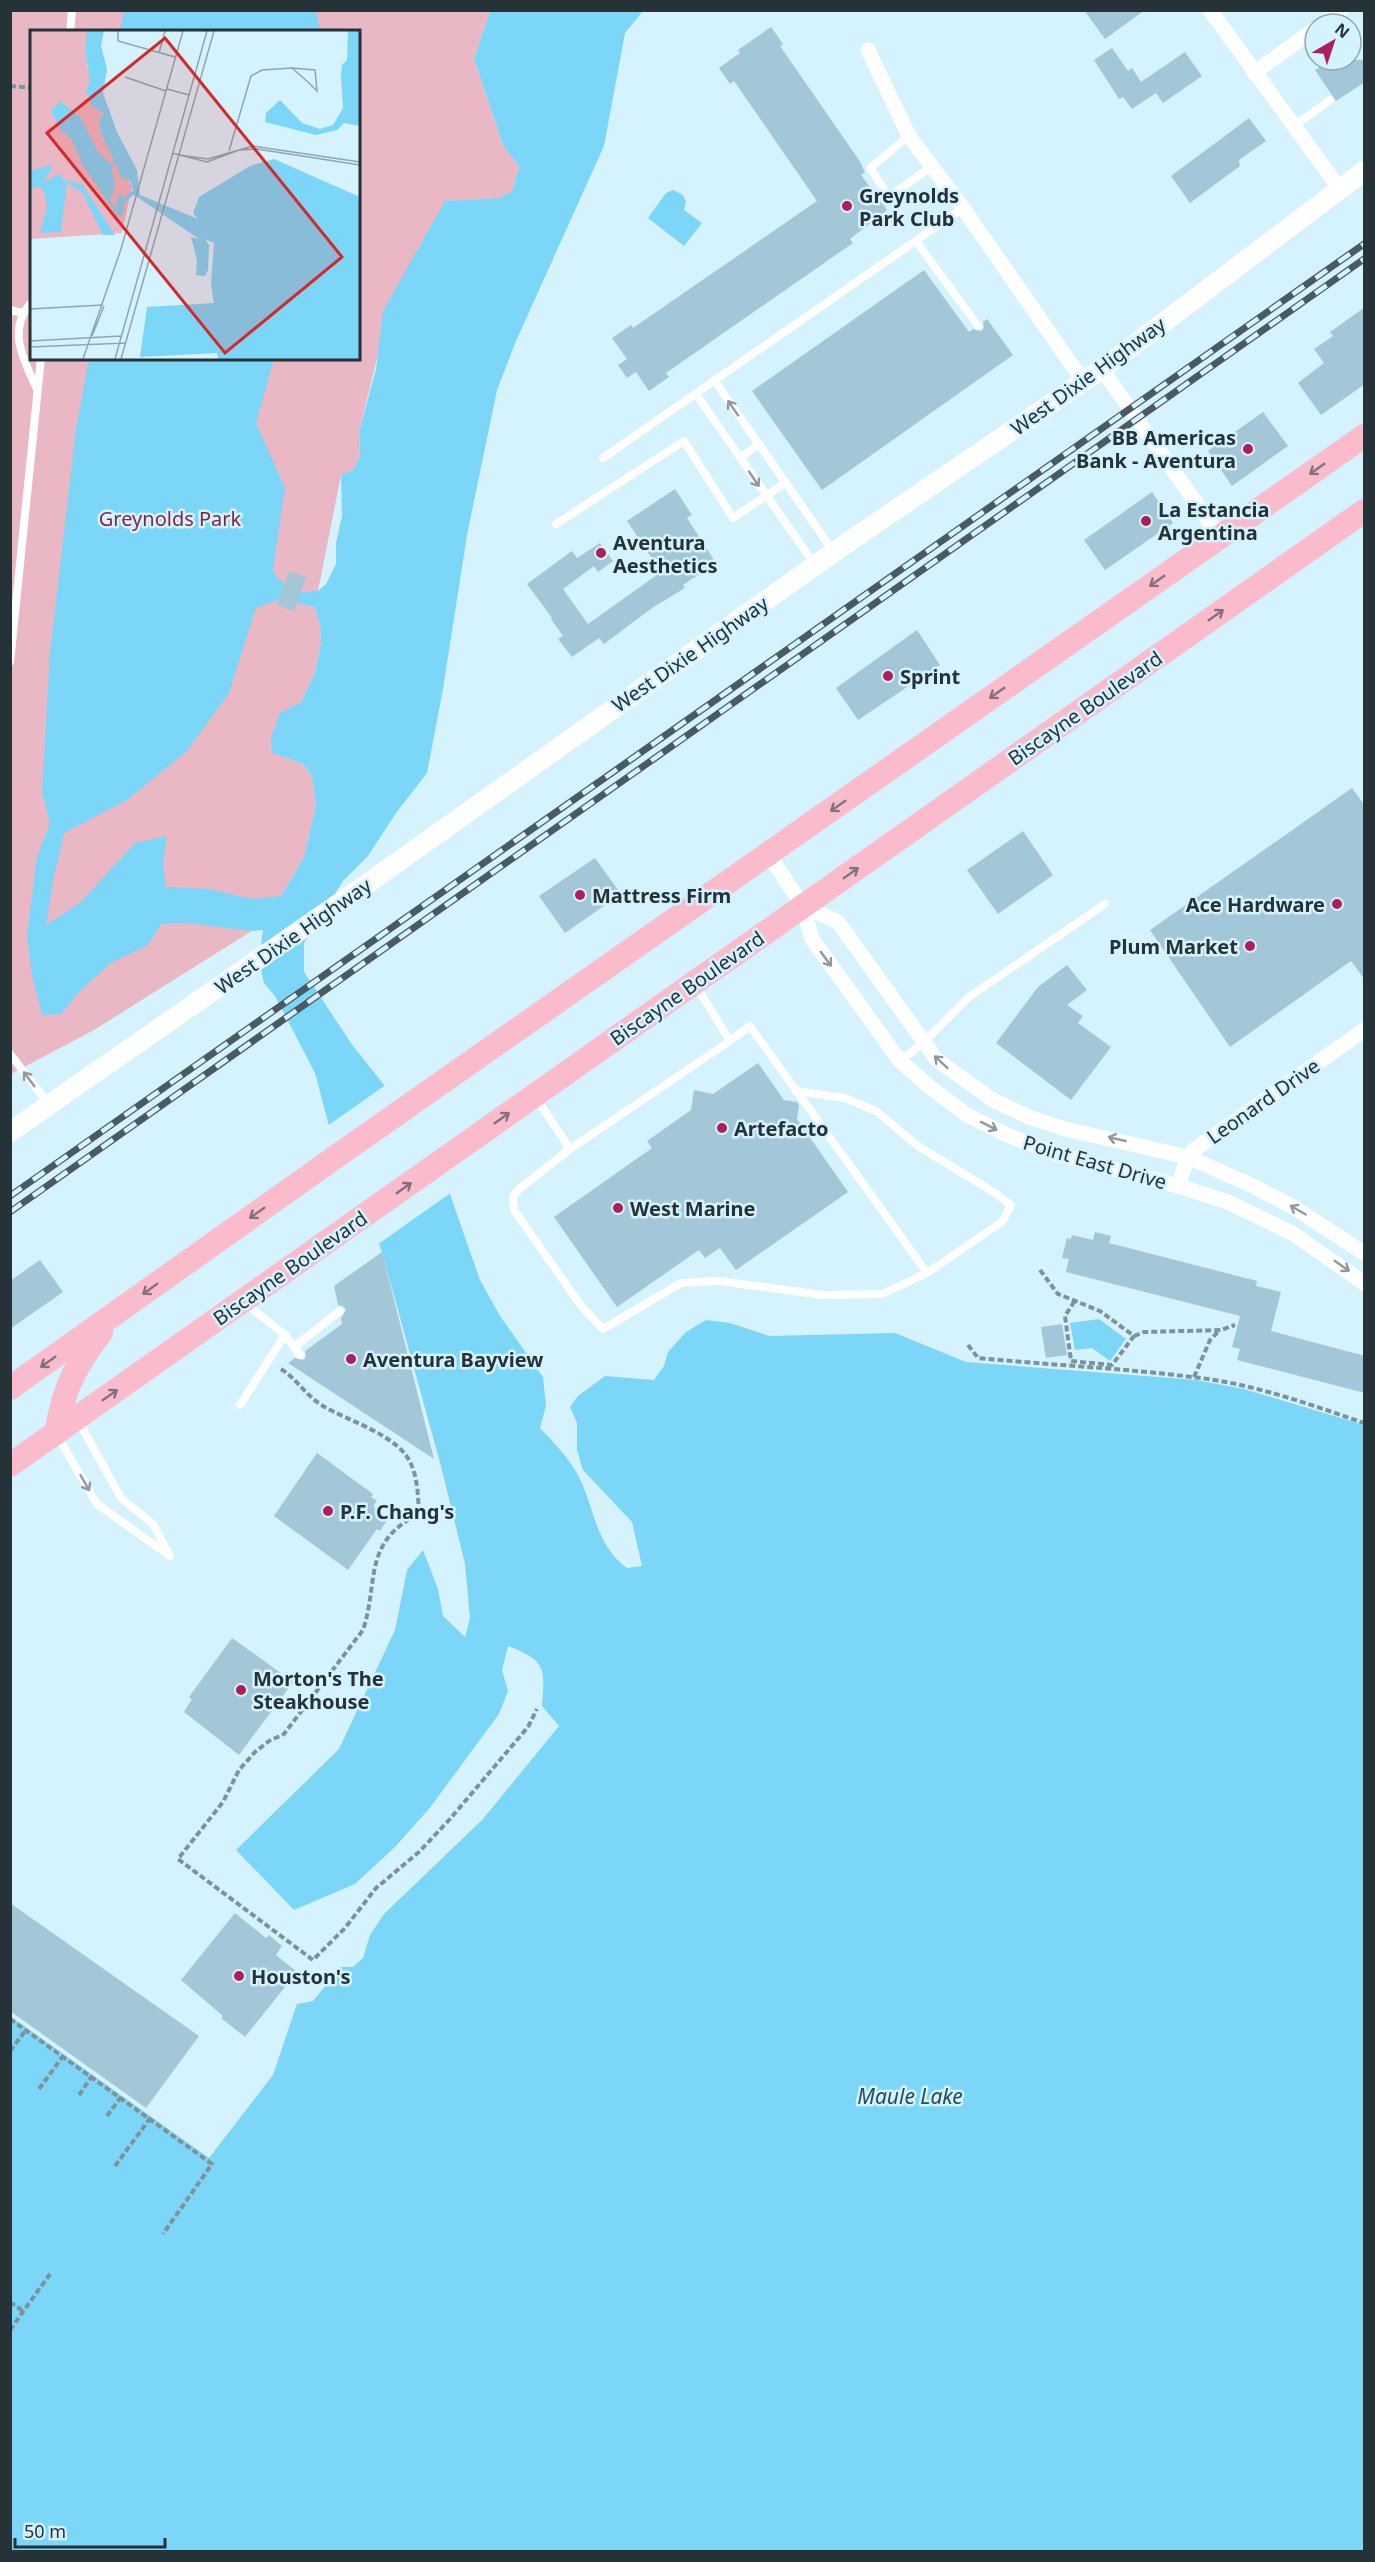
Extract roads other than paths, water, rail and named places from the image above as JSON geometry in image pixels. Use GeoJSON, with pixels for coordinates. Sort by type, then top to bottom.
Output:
{"type":"FeatureCollection","features":[{"type":"Feature","properties":{"kind":"main road"},"geometry":{"type":"LineString","coordinates":[[10,1388],[1365,436]]}},
{"type":"Feature","properties":{"kind":"main road","name":"Biscayne Boulevard"},"geometry":{"type":"LineString","coordinates":[[10,1465],[1365,511]]}},
{"type":"Feature","properties":{"kind":"main road"},"geometry":{"type":"LineString","coordinates":[[56,1433],[68,1382],[80,1361],[113,1316]]}},
{"type":"Feature","properties":{"kind":"street"},"geometry":{"type":"LineString","coordinates":[[1210,10],[1339,188]]}},
{"type":"Feature","properties":{"kind":"street"},"geometry":{"type":"LineString","coordinates":[[1254,73],[1303,38]]}},
{"type":"Feature","properties":{"kind":"street"},"geometry":{"type":"LineString","coordinates":[[868,50],[909,136],[963,208],[1083,381]]}},
{"type":"Feature","properties":{"kind":"street","name":"West Dixie Highway"},"geometry":{"type":"LineString","coordinates":[[10,1132],[235,977],[834,552],[1102,369],[1339,188],[1365,171]]}},
{"type":"Feature","properties":{"kind":"street"},"geometry":{"type":"LineString","coordinates":[[1102,369],[1220,537]]}},
{"type":"Feature","properties":{"kind":"street","name":"Point East Drive"},"geometry":{"type":"LineString","coordinates":[[768,854],[803,906],[812,939],[900,1061],[967,1115],[1007,1135],[1056,1154],[1178,1186],[1228,1202],[1262,1217],[1321,1251],[1365,1283]]}},
{"type":"Feature","properties":{"kind":"street","name":"Point East Drive"},"geometry":{"type":"LineString","coordinates":[[803,906],[838,922],[937,1060],[993,1100],[1029,1117],[1065,1129],[1188,1157],[1253,1185],[1365,1253]]}},
{"type":"Feature","properties":{"kind":"street","name":"Leonard Drive"},"geometry":{"type":"LineString","coordinates":[[1178,1186],[1188,1157],[1194,1150],[1365,1030]]}},
{"type":"Feature","properties":{"kind":"lane"},"geometry":{"type":"LineString","coordinates":[[70,30],[72,10]]}},
{"type":"Feature","properties":{"kind":"lane"},"geometry":{"type":"LineString","coordinates":[[1293,127],[1329,100]]}},
{"type":"Feature","properties":{"kind":"lane"},"geometry":{"type":"LineString","coordinates":[[909,136],[870,168],[890,197],[931,167]]}},
{"type":"Feature","properties":{"kind":"lane"},"geometry":{"type":"LineString","coordinates":[[603,458],[963,208]]}},
{"type":"Feature","properties":{"kind":"lane"},"geometry":{"type":"LineString","coordinates":[[916,241],[978,326]]}},
{"type":"Feature","properties":{"kind":"lane"},"geometry":{"type":"LineString","coordinates":[[30,304],[20,319],[18,342],[38,391]]}},
{"type":"Feature","properties":{"kind":"lane"},"geometry":{"type":"LineString","coordinates":[[10,310],[23,313]]}},
{"type":"Feature","properties":{"kind":"lane"},"geometry":{"type":"LineString","coordinates":[[10,340],[20,351]]}},
{"type":"Feature","properties":{"kind":"lane"},"geometry":{"type":"LineString","coordinates":[[10,662],[41,360]]}},
{"type":"Feature","properties":{"kind":"lane"},"geometry":{"type":"LineString","coordinates":[[715,381],[834,552]]}},
{"type":"Feature","properties":{"kind":"lane"},"geometry":{"type":"LineString","coordinates":[[696,394],[814,566]]}},
{"type":"Feature","properties":{"kind":"lane"},"geometry":{"type":"LineString","coordinates":[[556,524],[684,441],[733,518],[785,483]]}},
{"type":"Feature","properties":{"kind":"lane"},"geometry":{"type":"LineString","coordinates":[[740,458],[759,444]]}},
{"type":"Feature","properties":{"kind":"lane"},"geometry":{"type":"LineString","coordinates":[[900,1061],[923,1043],[969,998],[1104,904]]}},
{"type":"Feature","properties":{"kind":"lane"},"geometry":{"type":"LineString","coordinates":[[694,983],[730,1041]]}},
{"type":"Feature","properties":{"kind":"lane"},"geometry":{"type":"LineString","coordinates":[[796,1091],[845,1098],[876,1111],[918,1146],[1011,1205],[1002,1222],[927,1273],[882,1294],[823,1295],[719,1281],[681,1283],[603,1329],[582,1307],[514,1210],[513,1196],[519,1189],[570,1149],[750,1026],[796,1091],[927,1273]]}},
{"type":"Feature","properties":{"kind":"lane"},"geometry":{"type":"LineString","coordinates":[[10,1054],[49,1105]]}},
{"type":"Feature","properties":{"kind":"lane"},"geometry":{"type":"LineString","coordinates":[[534,1095],[570,1149]]}},
{"type":"Feature","properties":{"kind":"lane"},"geometry":{"type":"LineString","coordinates":[[1321,1251],[1332,1231]]}},
{"type":"Feature","properties":{"kind":"lane"},"geometry":{"type":"LineString","coordinates":[[242,1301],[285,1335],[300,1355]]}},
{"type":"Feature","properties":{"kind":"lane"},"geometry":{"type":"LineString","coordinates":[[294,1347],[340,1311]]}},
{"type":"Feature","properties":{"kind":"lane"},"geometry":{"type":"LineString","coordinates":[[240,1405],[285,1335]]}},
{"type":"Feature","properties":{"kind":"lane"},"geometry":{"type":"LineString","coordinates":[[56,1433],[97,1504],[170,1556],[153,1524],[121,1498],[77,1418]]}},
{"type":"Feature","properties":{"kind":"water"},"geometry":{"type":"Polygon","coordinates":[[[124,10],[316,11],[320,30],[120,30],[124,10]]]}},
{"type":"Feature","properties":{"kind":"water","name":"Maule Lake"},"geometry":{"type":"Polygon","coordinates":[[[490,11],[643,11],[625,33],[604,146],[516,341],[497,390],[467,535],[443,689],[427,773],[396,813],[368,856],[343,881],[304,943],[304,972],[353,1046],[404,1110],[439,1163],[480,1280],[500,1316],[543,1377],[546,1406],[540,1428],[578,1475],[602,1537],[616,1559],[627,1568],[642,1566],[632,1522],[583,1470],[577,1450],[577,1423],[570,1407],[578,1396],[605,1376],[654,1380],[664,1366],[668,1352],[686,1332],[706,1320],[730,1323],[769,1336],[895,1333],[966,1362],[1196,1380],[1244,1389],[1364,1425],[1364,2551],[11,2551],[10,2016],[209,2158],[273,2075],[297,2004],[313,2001],[341,1967],[353,1967],[363,1958],[370,1935],[384,1914],[483,1819],[559,1726],[542,1706],[543,1674],[540,1667],[530,1656],[508,1646],[502,1670],[508,1691],[499,1714],[429,1809],[395,1847],[355,1884],[294,1910],[236,1850],[339,1749],[395,1630],[407,1570],[423,1550],[438,1589],[443,1616],[465,1637],[470,1618],[465,1564],[441,1466],[369,1212],[337,1156],[315,1073],[275,996],[264,983],[259,960],[263,930],[252,931],[187,923],[161,924],[148,945],[111,963],[80,991],[61,1014],[42,1015],[32,975],[27,935],[37,857],[50,823],[42,792],[50,652],[76,429],[89,360],[274,360],[256,423],[285,488],[273,570],[278,579],[301,592],[318,591],[326,584],[336,564],[336,543],[342,516],[341,475],[354,469],[360,456],[359,432],[376,369],[383,311],[445,201],[499,198],[512,191],[519,167],[503,145],[474,59],[490,11]],[[280,599],[256,608],[229,693],[187,751],[127,800],[64,833],[46,925],[80,903],[135,843],[167,836],[163,864],[166,887],[209,889],[252,899],[281,896],[304,857],[316,805],[312,776],[303,764],[272,753],[271,737],[280,713],[301,702],[315,673],[321,642],[320,625],[315,607],[280,599]]]}},
{"type":"Feature","properties":{"kind":"water"},"geometry":{"type":"Polygon","coordinates":[[[673,190],[683,195],[686,202],[684,210],[702,223],[684,246],[648,218],[666,193],[673,190]]]}},
{"type":"Feature","properties":{"kind":"water"},"geometry":{"type":"Polygon","coordinates":[[[1099,1319],[1126,1339],[1110,1361],[1092,1348],[1075,1350],[1070,1323],[1099,1319]]]}},
{"type":"Feature","properties":{"kind":"railway"},"geometry":{"type":"LineString","coordinates":[[10,1196],[1364,244]]}},
{"type":"Feature","properties":{"kind":"railway"},"geometry":{"type":"LineString","coordinates":[[10,1212],[1364,259]]}},
{"type":"Feature","properties":{"kind":"place","name":"Greynolds Park Club"},"geometry":{"type":"Point","coordinates":[847,206]}},
{"type":"Feature","properties":{"kind":"place","name":"BB Americas Bank - Aventura"},"geometry":{"type":"Point","coordinates":[1248,449]}},
{"type":"Feature","properties":{"kind":"place","name":"La Estancia Argentina"},"geometry":{"type":"Point","coordinates":[1146,521]}},
{"type":"Feature","properties":{"kind":"place","name":"Aventura Aesthetics"},"geometry":{"type":"Point","coordinates":[601,553]}},
{"type":"Feature","properties":{"kind":"place","name":"Sprint"},"geometry":{"type":"Point","coordinates":[888,676]}},
{"type":"Feature","properties":{"kind":"place","name":"Mattress Firm"},"geometry":{"type":"Point","coordinates":[580,895]}},
{"type":"Feature","properties":{"kind":"place","name":"Ace Hardware"},"geometry":{"type":"Point","coordinates":[1337,904]}},
{"type":"Feature","properties":{"kind":"place","name":"Plum Market"},"geometry":{"type":"Point","coordinates":[1250,946]}},
{"type":"Feature","properties":{"kind":"place","name":"Artefacto"},"geometry":{"type":"Point","coordinates":[722,1128]}},
{"type":"Feature","properties":{"kind":"place","name":"West Marine"},"geometry":{"type":"Point","coordinates":[618,1208]}},
{"type":"Feature","properties":{"kind":"place","name":"Aventura Bayview"},"geometry":{"type":"Point","coordinates":[351,1359]}},
{"type":"Feature","properties":{"kind":"place","name":"P.F. Chang's"},"geometry":{"type":"Point","coordinates":[328,1511]}},
{"type":"Feature","properties":{"kind":"place","name":"Morton's The Steakhouse"},"geometry":{"type":"Point","coordinates":[241,1690]}},
{"type":"Feature","properties":{"kind":"place","name":"Houston's"},"geometry":{"type":"Point","coordinates":[239,1976]}},
{"type":"Feature","properties":{"kind":"park label","name":"Greynolds Park"},"geometry":{"type":"Point","coordinates":[170,518]}}]}
